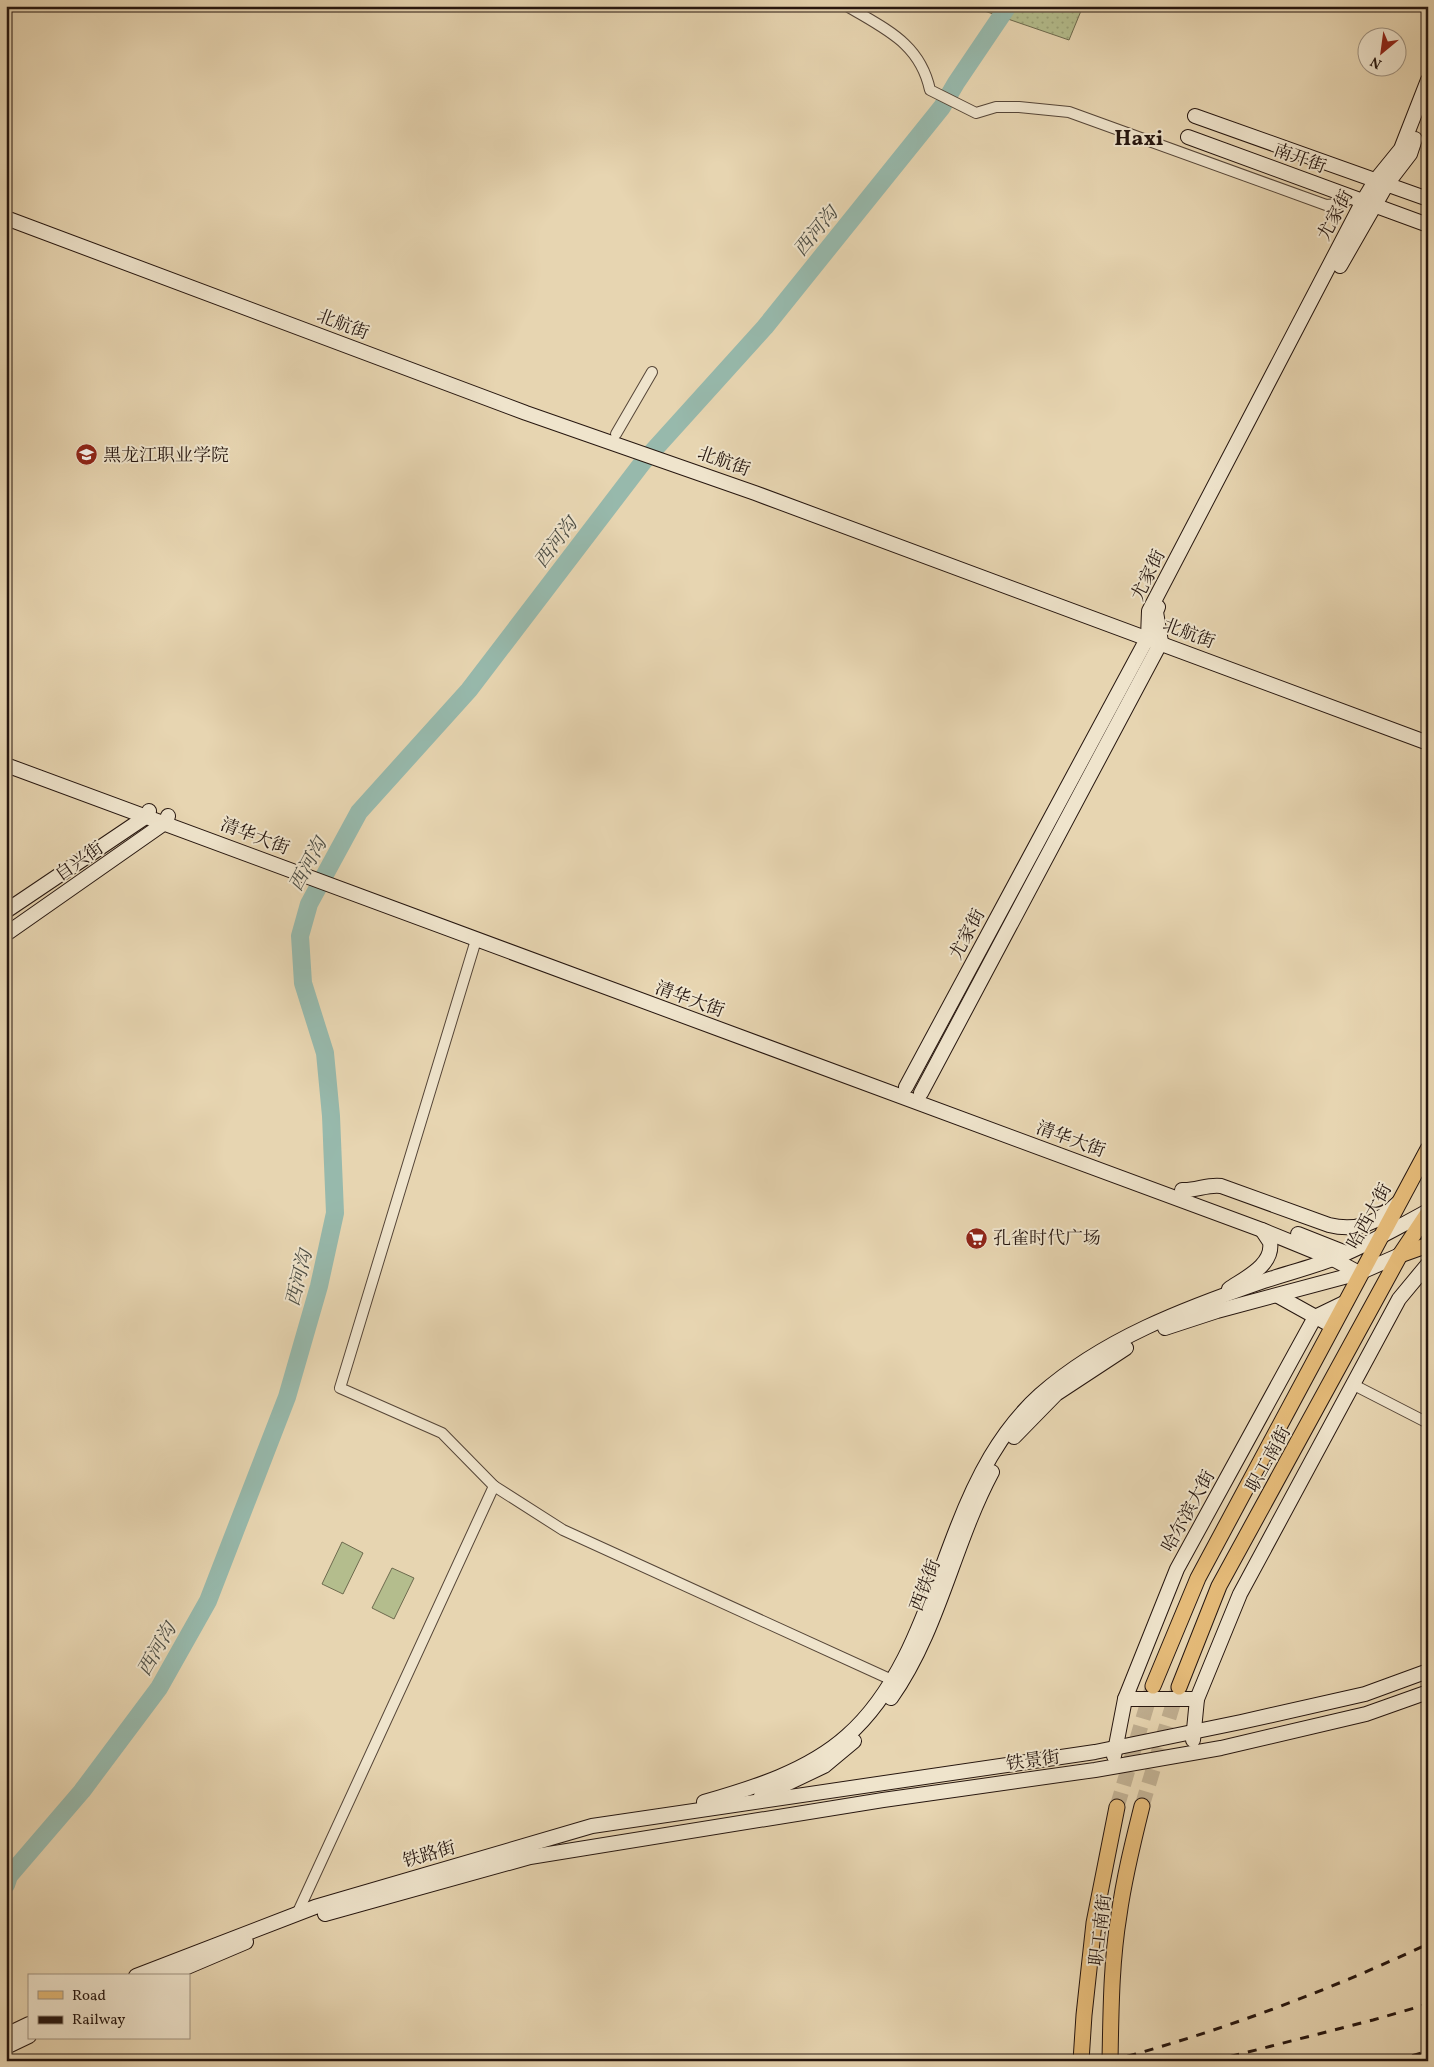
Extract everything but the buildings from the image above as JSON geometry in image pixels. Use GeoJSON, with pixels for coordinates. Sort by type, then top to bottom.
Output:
{"type":"FeatureCollection","features":[{"type":"Feature","properties":{"kind":"main road","name":"尤家街"},"geometry":{"type":"LineString","coordinates":[[1381,182],[1401,149],[1428,80]]}},
{"type":"Feature","properties":{"kind":"main road","name":"尤家街"},"geometry":{"type":"LineString","coordinates":[[920,1093],[1154,640],[1148,611],[1364,201],[1410,154],[1428,106]]}},
{"type":"Feature","properties":{"kind":"main road","name":"南开街"},"geometry":{"type":"LineString","coordinates":[[1195,116],[1428,199]]}},
{"type":"Feature","properties":{"kind":"main road","name":"南开街"},"geometry":{"type":"LineString","coordinates":[[1188,137],[1428,225]]}},
{"type":"Feature","properties":{"kind":"main road","name":"北航街"},"geometry":{"type":"LineString","coordinates":[[6,218],[527,414],[595,435],[749,490],[1428,743]]}},
{"type":"Feature","properties":{"kind":"main road","name":"尤家街"},"geometry":{"type":"LineString","coordinates":[[906,1087],[1154,640]]}},
{"type":"Feature","properties":{"kind":"main road","name":"清华大街"},"geometry":{"type":"LineString","coordinates":[[6,755],[149,812]]}},
{"type":"Feature","properties":{"kind":"main road","name":"清华大街"},"geometry":{"type":"LineString","coordinates":[[6,764],[167,818],[408,910],[906,1087],[1346,1253]]}},
{"type":"Feature","properties":{"kind":"main road","name":"自兴街"},"geometry":{"type":"LineString","coordinates":[[6,911],[149,812]]}},
{"type":"Feature","properties":{"kind":"main road","name":"自兴街"},"geometry":{"type":"LineString","coordinates":[[6,934],[167,818]]}},
{"type":"Feature","properties":{"kind":"main road","name":"清华大街"},"geometry":{"type":"LineString","coordinates":[[408,910],[476,940],[1262,1230],[1333,1259],[1359,1273]]}},
{"type":"Feature","properties":{"kind":"main road","name":"哈西大街"},"geometry":{"type":"LineString","coordinates":[[1346,1302],[1359,1273],[1428,1149]]}},
{"type":"Feature","properties":{"kind":"main road"},"geometry":{"type":"LineString","coordinates":[[1182,1190],[1221,1186],[1329,1225],[1345,1228],[1358,1228],[1377,1220],[1400,1200]]}},
{"type":"Feature","properties":{"kind":"main road"},"geometry":{"type":"LineString","coordinates":[[1212,1304],[1333,1259],[1379,1238],[1428,1212]]}},
{"type":"Feature","properties":{"kind":"main road"},"geometry":{"type":"LineString","coordinates":[[1400,1255],[1428,1212]]}},
{"type":"Feature","properties":{"kind":"main road"},"geometry":{"type":"LineString","coordinates":[[1212,1304],[1255,1270],[1269,1256],[1270,1242],[1262,1230]]}},
{"type":"Feature","properties":{"kind":"main road"},"geometry":{"type":"LineString","coordinates":[[1212,1304],[1278,1296],[1359,1273],[1428,1245]]}},
{"type":"Feature","properties":{"kind":"main road","name":"职工南街"},"geometry":{"type":"LineString","coordinates":[[1179,1687],[1219,1586],[1400,1255]]}},
{"type":"Feature","properties":{"kind":"main road"},"geometry":{"type":"LineString","coordinates":[[1192,1753],[1196,1699],[1240,1594],[1398,1300],[1428,1264]]}},
{"type":"Feature","properties":{"kind":"main road"},"geometry":{"type":"LineString","coordinates":[[1278,1296],[1332,1326]]}},
{"type":"Feature","properties":{"kind":"main road"},"geometry":{"type":"LineString","coordinates":[[1315,1317],[1346,1302]]}},
{"type":"Feature","properties":{"kind":"main road","name":"职工南街"},"geometry":{"type":"LineString","coordinates":[[1153,1686],[1198,1578],[1346,1302]]}},
{"type":"Feature","properties":{"kind":"main road","name":"西铁街"},"geometry":{"type":"LineString","coordinates":[[648,1817],[741,1791],[780,1776],[815,1758],[847,1736],[877,1705],[892,1680],[914,1636],[976,1483],[993,1451],[1026,1408],[1058,1380],[1104,1349],[1212,1304]]}},
{"type":"Feature","properties":{"kind":"main road","name":"西铁街"},"geometry":{"type":"LineString","coordinates":[[638,1838],[742,1804],[824,1766],[851,1744],[882,1711],[916,1658],[988,1480],[1005,1450],[1041,1408],[1071,1382],[1116,1353],[1212,1304]]}},
{"type":"Feature","properties":{"kind":"main road","name":"哈尔滨大街"},"geometry":{"type":"LineString","coordinates":[[1112,1767],[1124,1698],[1177,1569],[1315,1317]]}},
{"type":"Feature","properties":{"kind":"main road","name":"铁景街"},"geometry":{"type":"LineString","coordinates":[[742,1804],[1116,1748],[1365,1694],[1428,1671]]}},
{"type":"Feature","properties":{"kind":"main road","name":"铁景街"},"geometry":{"type":"LineString","coordinates":[[638,1838],[1112,1767],[1192,1753],[1366,1714],[1428,1692]]}},
{"type":"Feature","properties":{"kind":"main road"},"geometry":{"type":"LineString","coordinates":[[1124,1698],[1196,1699]]}},
{"type":"Feature","properties":{"kind":"main road","name":"铁路街"},"geometry":{"type":"LineString","coordinates":[[141,1974],[297,1914],[592,1826],[742,1804]]}},
{"type":"Feature","properties":{"kind":"main road","name":"职工南街"},"geometry":{"type":"LineString","coordinates":[[1110,2061],[1118,1916],[1128,1862],[1142,1806]]}},
{"type":"Feature","properties":{"kind":"main road","name":"职工南街"},"geometry":{"type":"LineString","coordinates":[[1081,2061],[1094,1923],[1117,1807]]}},
{"type":"Feature","properties":{"kind":"main road","name":"铁路街"},"geometry":{"type":"LineString","coordinates":[[171,1974],[294,1922],[530,1857],[638,1838]]}},
{"type":"Feature","properties":{"kind":"main road"},"geometry":{"type":"LineString","coordinates":[[6,2025],[28,2017]]}},
{"type":"Feature","properties":{"kind":"main road"},"geometry":{"type":"LineString","coordinates":[[6,2035],[28,2024]]}},
{"type":"Feature","properties":{"kind":"main road"},"geometry":{"type":"LineString","coordinates":[[6,2047],[28,2036]]}},
{"type":"Feature","properties":{"kind":"street"},"geometry":{"type":"LineString","coordinates":[[847,6],[903,40],[927,75],[930,90],[975,113],[996,107],[1019,107],[1069,112],[1326,205],[1364,201]]}},
{"type":"Feature","properties":{"kind":"street"},"geometry":{"type":"LineString","coordinates":[[616,434],[652,372]]}},
{"type":"Feature","properties":{"kind":"street"},"geometry":{"type":"LineString","coordinates":[[476,940],[340,1388],[442,1433],[494,1486],[563,1530],[892,1680]]}},
{"type":"Feature","properties":{"kind":"street"},"geometry":{"type":"LineString","coordinates":[[1352,1384],[1428,1423]]}},
{"type":"Feature","properties":{"kind":"street"},"geometry":{"type":"LineString","coordinates":[[297,1914],[494,1486]]}},
{"type":"Feature","properties":{"kind":"green space"},"geometry":{"type":"Polygon","coordinates":[[[970,6],[1083,6],[1069,40],[970,6]]]}},
{"type":"Feature","properties":{"kind":"green space"},"geometry":{"type":"Polygon","coordinates":[[[342,1542],[363,1553],[343,1594],[322,1584],[342,1542]]]}},
{"type":"Feature","properties":{"kind":"green space"},"geometry":{"type":"Polygon","coordinates":[[[392,1568],[414,1578],[394,1619],[372,1608],[392,1568]]]}},
{"type":"Feature","properties":{"kind":"waterway","name":"西河沟"},"geometry":{"type":"LineString","coordinates":[[6,1885],[9,1876],[82,1791],[159,1688],[208,1601],[287,1397],[319,1286],[335,1213],[331,1116],[325,1053],[303,983],[300,936],[309,904],[359,812],[469,690],[643,462],[765,327],[942,107],[1008,6]]}},
{"type":"Feature","properties":{"kind":"tunnel"},"geometry":{"type":"LineString","coordinates":[[1117,1807],[1152,1688]]}},
{"type":"Feature","properties":{"kind":"tunnel"},"geometry":{"type":"LineString","coordinates":[[1142,1806],[1178,1688]]}},
{"type":"Feature","properties":{"kind":"railway"},"geometry":{"type":"LineString","coordinates":[[1110,2061],[1151,2050],[1271,2010],[1428,1944]]}},
{"type":"Feature","properties":{"kind":"railway"},"geometry":{"type":"LineString","coordinates":[[1213,2061],[1428,2004]]}},
{"type":"Feature","properties":{"kind":"railway"},"geometry":{"type":"LineString","coordinates":[[1395,2061],[1428,2051]]}},
{"type":"Feature","properties":{"kind":"place","name":"黑龙江职业学院"},"geometry":{"type":"Point","coordinates":[87,455]}},
{"type":"Feature","properties":{"kind":"place","name":"孔雀时代广场"},"geometry":{"type":"Point","coordinates":[977,1238]}},
{"type":"Feature","properties":{"kind":"district","name":"Haxi"},"geometry":{"type":"Point","coordinates":[1139,137]}}]}
